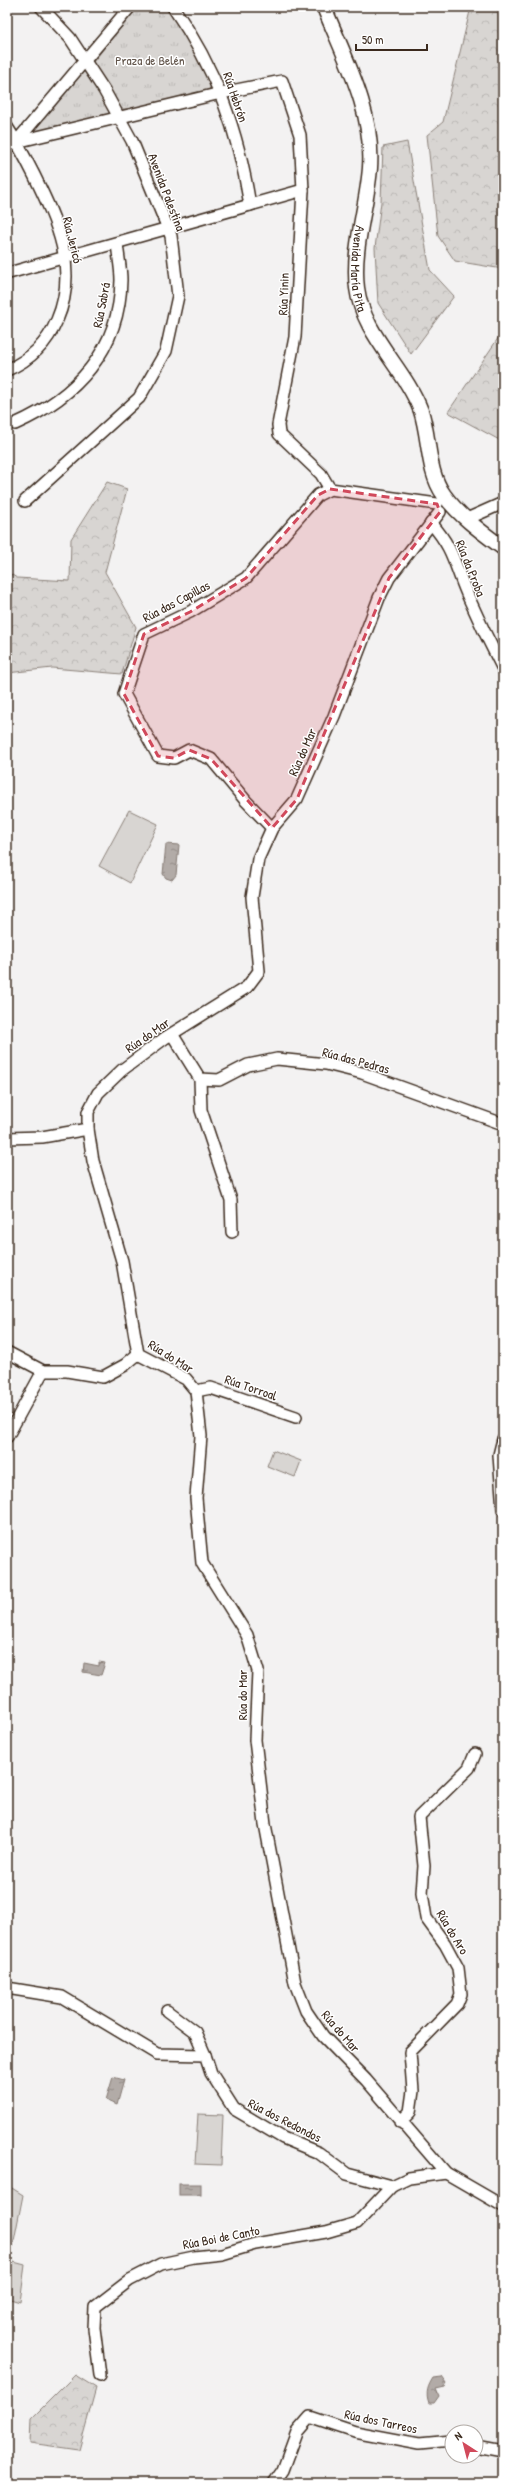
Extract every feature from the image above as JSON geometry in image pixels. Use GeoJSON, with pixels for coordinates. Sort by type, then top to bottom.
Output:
{"type":"FeatureCollection","features":[{"type":"Feature","properties":{"kind":"main road","name":"Avenida María Pita"},"geometry":{"type":"LineString","coordinates":[[324,7],[357,89],[370,134],[370,168],[357,262],[357,289],[368,321],[415,398],[421,412],[440,504],[456,508],[467,519],[503,548]]}},
{"type":"Feature","properties":{"kind":"street","name":"Avenida Palestina"},"geometry":{"type":"LineString","coordinates":[[25,501],[139,398],[166,351],[178,296],[171,236],[132,141],[86,62],[70,38],[41,7]]}},
{"type":"Feature","properties":{"kind":"street"},"geometry":{"type":"LineString","coordinates":[[11,145],[86,62],[130,7]]}},
{"type":"Feature","properties":{"kind":"street","name":"Rúa Hebrón"},"geometry":{"type":"LineString","coordinates":[[173,7],[201,51],[221,93],[242,160],[250,205]]}},
{"type":"Feature","properties":{"kind":"street","name":"Rúa Yinin"},"geometry":{"type":"LineString","coordinates":[[221,93],[282,81],[300,135],[303,190],[295,337],[278,425],[279,434],[321,474],[330,489]]}},
{"type":"Feature","properties":{"kind":"street"},"geometry":{"type":"LineString","coordinates":[[11,145],[221,93]]}},
{"type":"Feature","properties":{"kind":"street","name":"Rúa Jericó"},"geometry":{"type":"LineString","coordinates":[[7,127],[11,145],[48,204],[65,256],[65,301],[54,328],[40,348],[21,364],[7,370]]}},
{"type":"Feature","properties":{"kind":"street"},"geometry":{"type":"LineString","coordinates":[[9,273],[303,190]]}},
{"type":"Feature","properties":{"kind":"street","name":"Rúa Sabrá"},"geometry":{"type":"LineString","coordinates":[[15,424],[42,412],[71,391],[94,366],[114,327],[121,280],[117,243]]}},
{"type":"Feature","properties":{"kind":"street"},"geometry":{"type":"LineString","coordinates":[[330,489],[440,504]]}},
{"type":"Feature","properties":{"kind":"street","name":"Rúa das Capillas"},"geometry":{"type":"LineString","coordinates":[[272,828],[246,801],[211,758],[189,750],[174,758],[158,756],[124,694],[144,634],[190,612],[246,578],[318,495],[330,489]]}},
{"type":"Feature","properties":{"kind":"street"},"geometry":{"type":"LineString","coordinates":[[467,519],[503,503]]}},
{"type":"Feature","properties":{"kind":"street","name":"Rúa do Mar"},"geometry":{"type":"LineString","coordinates":[[440,504],[431,523],[389,578],[376,605],[334,716],[297,799],[272,828],[258,859],[252,897],[259,971],[247,987],[172,1034],[122,1070],[98,1093],[88,1112],[88,1129],[105,1209],[122,1261],[138,1354],[186,1379],[196,1391],[201,1436],[196,1498],[202,1563],[247,1635],[258,1672],[255,1740],[262,1801],[276,1888],[295,1983],[306,2011],[323,2036],[366,2080],[400,2122],[446,2172],[503,2206]]}},
{"type":"Feature","properties":{"kind":"street","name":"Rúa da Proba"},"geometry":{"type":"LineString","coordinates":[[431,523],[453,552],[461,580],[479,621],[503,668]]}},
{"type":"Feature","properties":{"kind":"street"},"geometry":{"type":"LineString","coordinates":[[172,1034],[200,1079],[201,1110],[231,1200],[232,1232]]}},
{"type":"Feature","properties":{"kind":"street","name":"Rúa das Pedras"},"geometry":{"type":"LineString","coordinates":[[200,1079],[219,1080],[248,1065],[277,1059],[326,1064],[362,1073],[503,1124]]}},
{"type":"Feature","properties":{"kind":"street"},"geometry":{"type":"LineString","coordinates":[[7,1138],[42,1137],[88,1129]]}},
{"type":"Feature","properties":{"kind":"street"},"geometry":{"type":"LineString","coordinates":[[7,1352],[43,1370],[67,1371],[103,1377],[125,1365],[138,1354]]}},
{"type":"Feature","properties":{"kind":"street"},"geometry":{"type":"LineString","coordinates":[[7,1437],[43,1370]]}},
{"type":"Feature","properties":{"kind":"street","name":"Rúa Torroal"},"geometry":{"type":"LineString","coordinates":[[196,1391],[211,1388],[296,1417]]}},
{"type":"Feature","properties":{"kind":"street"},"geometry":{"type":"LineString","coordinates":[[503,1439],[499,1455],[503,1510]]}},
{"type":"Feature","properties":{"kind":"street","name":"Rúa do Aro"},"geometry":{"type":"LineString","coordinates":[[400,2122],[410,2112],[413,2091],[410,2052],[416,2042],[457,2004],[461,1994],[458,1968],[445,1944],[426,1918],[422,1893],[424,1866],[419,1818],[469,1768],[475,1754]]}},
{"type":"Feature","properties":{"kind":"street"},"geometry":{"type":"LineString","coordinates":[[7,1988],[62,1997],[157,2054],[205,2055]]}},
{"type":"Feature","properties":{"kind":"street","name":"Rúa dos Redondos"},"geometry":{"type":"LineString","coordinates":[[167,2011],[195,2032],[211,2073],[234,2109],[283,2138],[319,2154],[347,2174],[392,2186]]}},
{"type":"Feature","properties":{"kind":"street"},"geometry":{"type":"LineString","coordinates":[[392,2186],[409,2178],[446,2172]]}},
{"type":"Feature","properties":{"kind":"street","name":"Rúa Boi de Canto"},"geometry":{"type":"LineString","coordinates":[[100,2375],[94,2328],[95,2307],[130,2280],[161,2264],[194,2257],[222,2254],[255,2244],[326,2232],[357,2223],[392,2186]]}},
{"type":"Feature","properties":{"kind":"street","name":"Rúa dos Tarreos"},"geometry":{"type":"LineString","coordinates":[[274,2483],[283,2470],[297,2432],[310,2417],[355,2432],[419,2444],[444,2442]]}},
{"type":"Feature","properties":{"kind":"street"},"geometry":{"type":"LineString","coordinates":[[484,2447],[503,2451]]}},
{"type":"Feature","properties":{"kind":"highlighted area"},"geometry":{"type":"Polygon","coordinates":[[[330,489],[413,500],[437,504],[440,512],[389,578],[297,799],[272,828],[211,759],[189,750],[174,758],[158,756],[124,694],[144,634],[190,612],[246,578],[318,495],[330,489]]]}},
{"type":"Feature","properties":{"kind":"green space","name":"Praza de Belén"},"geometry":{"type":"Polygon","coordinates":[[[137,7],[166,7],[185,34],[211,79],[210,88],[206,92],[129,109],[122,109],[117,104],[93,62],[137,7]]]}},
{"type":"Feature","properties":{"kind":"green space"},"geometry":{"type":"Polygon","coordinates":[[[471,7],[503,7],[503,269],[455,261],[438,236],[427,135],[443,122],[471,7]]]}},
{"type":"Feature","properties":{"kind":"green space"},"geometry":{"type":"Polygon","coordinates":[[[84,69],[112,114],[28,135],[84,69]]]}},
{"type":"Feature","properties":{"kind":"green space"},"geometry":{"type":"Polygon","coordinates":[[[407,142],[430,270],[454,296],[411,354],[378,303],[375,248],[381,202],[383,147],[407,142]]]}},
{"type":"Feature","properties":{"kind":"green space"},"geometry":{"type":"Polygon","coordinates":[[[503,331],[503,442],[448,412],[503,331]]]}},
{"type":"Feature","properties":{"kind":"green space"},"geometry":{"type":"Polygon","coordinates":[[[107,482],[127,489],[105,572],[136,627],[122,674],[52,668],[7,673],[7,572],[17,578],[70,581],[71,539],[107,482]]]}},
{"type":"Feature","properties":{"kind":"green space"},"geometry":{"type":"Polygon","coordinates":[[[129,810],[158,824],[130,883],[99,866],[129,810]]]}},
{"type":"Feature","properties":{"kind":"green space"},"geometry":{"type":"Polygon","coordinates":[[[273,1450],[301,1461],[295,1477],[267,1466],[273,1450]]]}},
{"type":"Feature","properties":{"kind":"green space"},"geometry":{"type":"Polygon","coordinates":[[[198,2114],[223,2115],[221,2165],[195,2164],[198,2114]]]}},
{"type":"Feature","properties":{"kind":"green space"},"geometry":{"type":"Polygon","coordinates":[[[7,2185],[23,2195],[10,2261],[25,2265],[20,2302],[7,2298],[7,2185]]]}},
{"type":"Feature","properties":{"kind":"green space"},"geometry":{"type":"Polygon","coordinates":[[[75,2375],[96,2388],[79,2450],[30,2443],[31,2419],[75,2375]]]}},
{"type":"Feature","properties":{"kind":"water"},"geometry":{"type":"Polygon","coordinates":[[[166,844],[179,845],[176,875],[172,880],[166,878],[163,874],[166,844]]]}},
{"type":"Feature","properties":{"kind":"water"},"geometry":{"type":"Polygon","coordinates":[[[99,1662],[105,1663],[101,1675],[83,1672],[84,1663],[99,1666],[99,1662]]]}},
{"type":"Feature","properties":{"kind":"water"},"geometry":{"type":"Polygon","coordinates":[[[113,2077],[124,2080],[117,2105],[106,2100],[113,2077]]]}},
{"type":"Feature","properties":{"kind":"water"},"geometry":{"type":"Polygon","coordinates":[[[179,2184],[201,2184],[201,2195],[179,2195],[179,2184]]]}},
{"type":"Feature","properties":{"kind":"water"},"geometry":{"type":"Polygon","coordinates":[[[442,2377],[447,2384],[445,2387],[436,2389],[439,2396],[434,2403],[429,2403],[427,2393],[433,2378],[442,2377]]]}}]}
